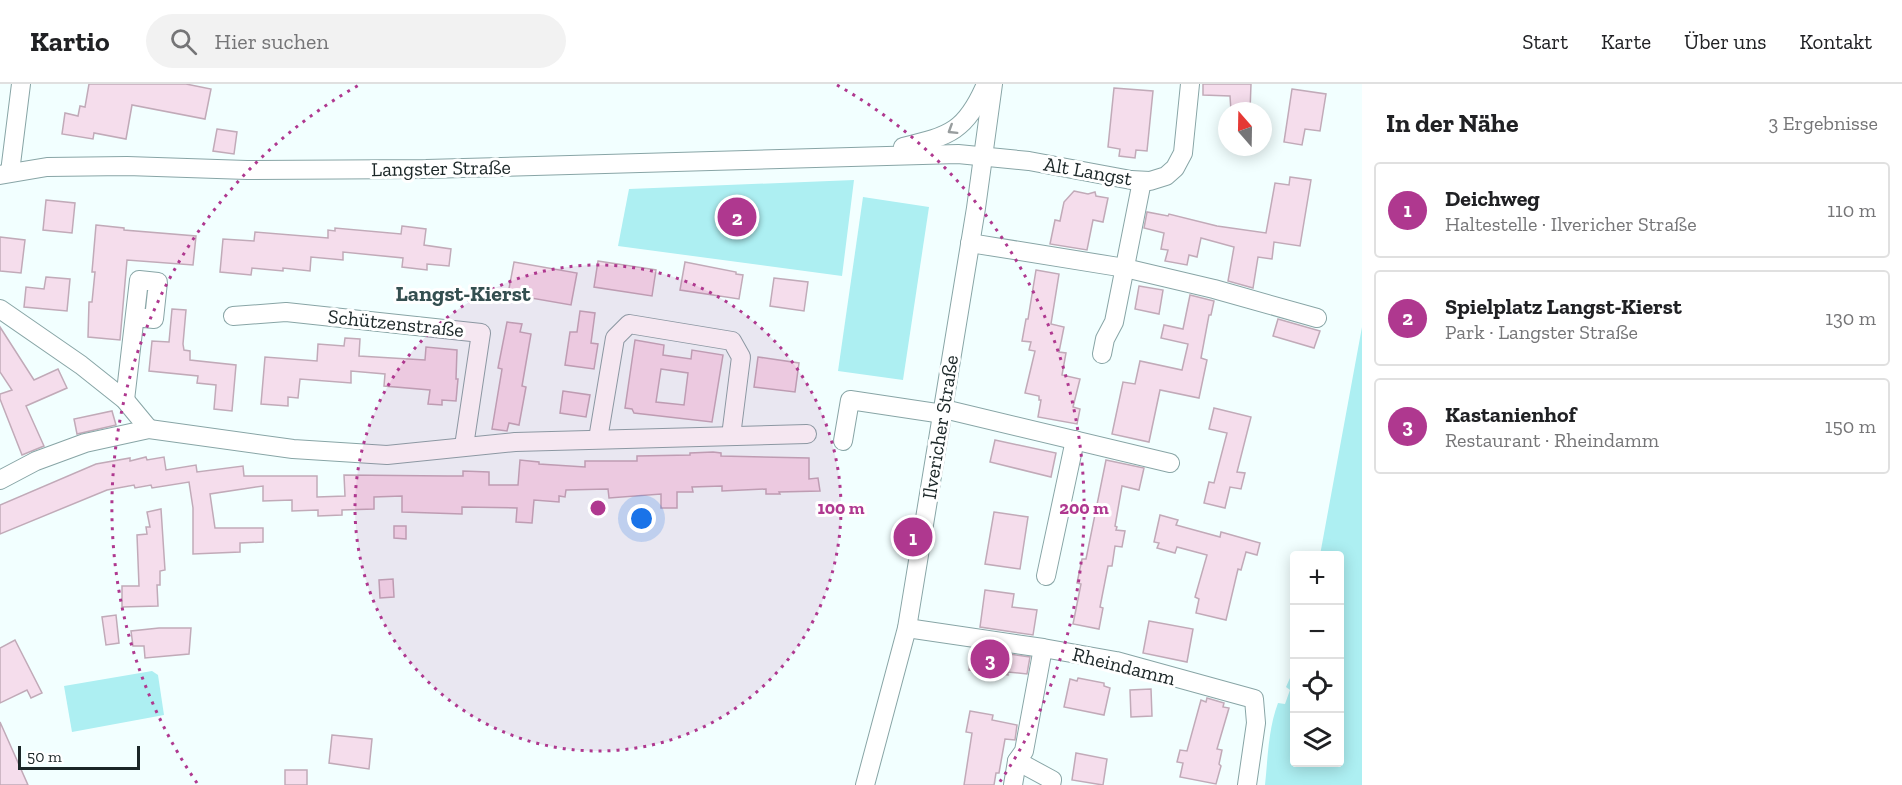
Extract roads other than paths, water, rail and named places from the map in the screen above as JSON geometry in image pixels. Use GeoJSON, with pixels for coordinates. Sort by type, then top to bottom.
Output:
{"type":"FeatureCollection","features":[{"type":"Feature","properties":{"kind":"street"},"geometry":{"type":"LineString","coordinates":[[5,173],[21,84]]}},
{"type":"Feature","properties":{"kind":"street","name":"Langster Straße"},"geometry":{"type":"LineString","coordinates":[[882,155],[948,135],[960,127],[970,116],[986,84]]}},
{"type":"Feature","properties":{"kind":"street","name":"Ilvericher Straße"},"geometry":{"type":"LineString","coordinates":[[865,785],[907,628],[970,243],[993,84]]}},
{"type":"Feature","properties":{"kind":"street","name":"Alt Langst"},"geometry":{"type":"LineString","coordinates":[[983,156],[1029,161],[1150,182],[1166,176],[1175,168],[1183,153],[1190,84]]}},
{"type":"Feature","properties":{"kind":"street","name":"Langster Straße"},"geometry":{"type":"LineString","coordinates":[[5,173],[47,167],[127,166],[247,170],[426,169],[665,164],[882,155],[983,156]]}},
{"type":"Feature","properties":{"kind":"street"},"geometry":{"type":"LineString","coordinates":[[1102,354],[1105,339],[1114,322],[1142,181]]}},
{"type":"Feature","properties":{"kind":"street"},"geometry":{"type":"LineString","coordinates":[[970,243],[1125,268],[1214,289],[1317,318]]}},
{"type":"Feature","properties":{"kind":"street"},"geometry":{"type":"LineString","coordinates":[[0,309],[81,365],[125,400],[149,429]]}},
{"type":"Feature","properties":{"kind":"street","name":"Schützenstraße"},"geometry":{"type":"LineString","coordinates":[[233,316],[286,312],[481,333],[464,446]]}},
{"type":"Feature","properties":{"kind":"street"},"geometry":{"type":"LineString","coordinates":[[125,400],[135,317]]}},
{"type":"Feature","properties":{"kind":"street"},"geometry":{"type":"LineString","coordinates":[[598,439],[615,338],[629,324],[732,341],[741,357],[731,436]]}},
{"type":"Feature","properties":{"kind":"street"},"geometry":{"type":"LineString","coordinates":[[843,441],[850,400],[943,412],[1170,463]]}},
{"type":"Feature","properties":{"kind":"street"},"geometry":{"type":"LineString","coordinates":[[0,480],[36,461],[85,443],[149,429],[293,449],[387,455],[464,446],[598,439],[807,434]]}},
{"type":"Feature","properties":{"kind":"street"},"geometry":{"type":"LineString","coordinates":[[1046,576],[1075,441]]}},
{"type":"Feature","properties":{"kind":"street","name":"Rheindamm"},"geometry":{"type":"LineString","coordinates":[[907,628],[1116,661],[1254,699],[1257,723],[1247,785]]}},
{"type":"Feature","properties":{"kind":"street"},"geometry":{"type":"LineString","coordinates":[[1013,785],[1017,761],[1024,751],[1044,648]]}},
{"type":"Feature","properties":{"kind":"street"},"geometry":{"type":"LineString","coordinates":[[1017,761],[1052,780],[1051,785]]}},
{"type":"Feature","properties":{"kind":"place","name":"Spielplatz Langst-Kierst"},"geometry":{"type":"Point","coordinates":[737,217]}},
{"type":"Feature","properties":{"kind":"place","name":"Deichweg"},"geometry":{"type":"Point","coordinates":[913,537]}},
{"type":"Feature","properties":{"kind":"place","name":"Kastanienhof"},"geometry":{"type":"Point","coordinates":[990,659]}},
{"type":"Feature","properties":{"kind":"district","name":"Langst-Kierst"},"geometry":{"type":"Point","coordinates":[463,293]}}]}
